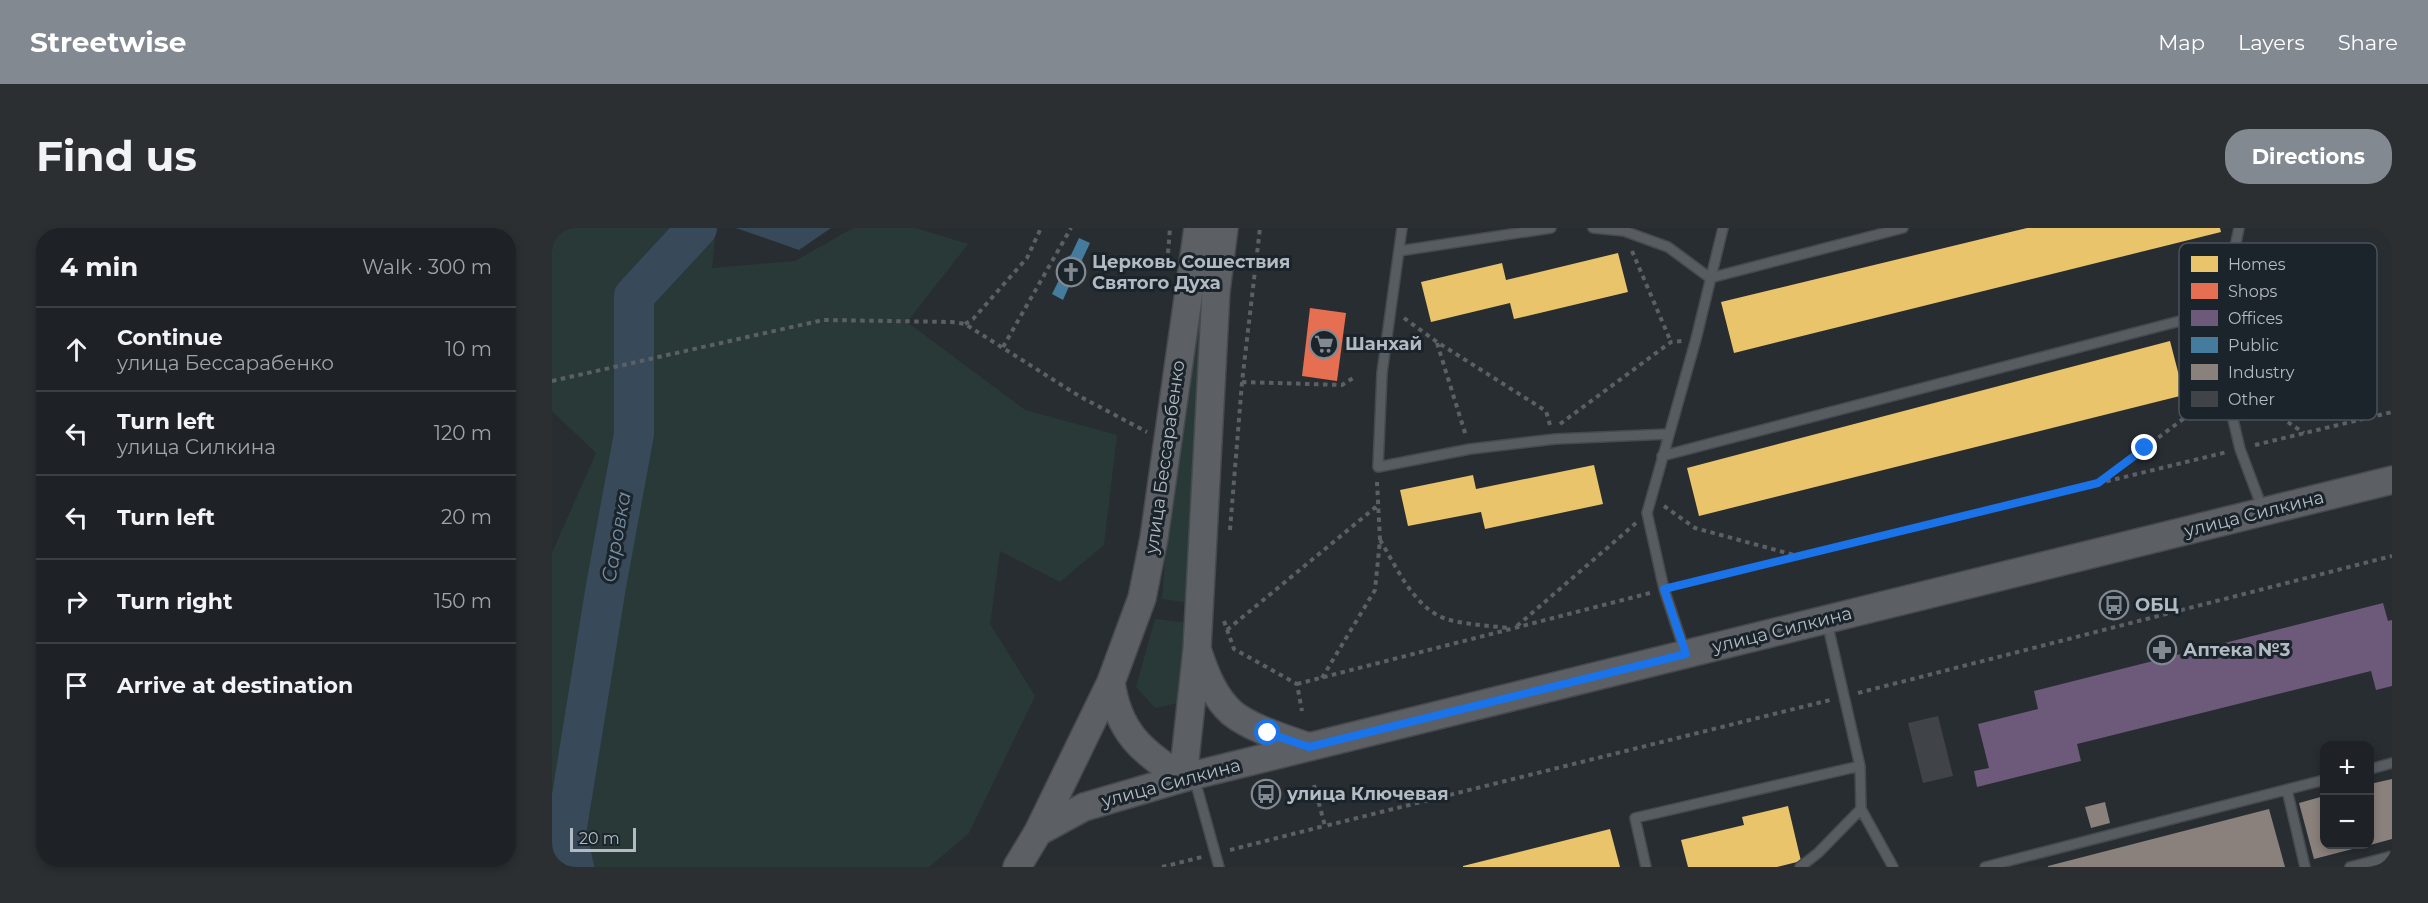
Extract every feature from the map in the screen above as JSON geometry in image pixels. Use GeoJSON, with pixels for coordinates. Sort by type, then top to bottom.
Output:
{"type":"FeatureCollection","features":[{"type":"Feature","properties":{"kind":"main road","name":"улица Бессарабенко"},"geometry":{"type":"LineString","coordinates":[[1017,867],[1038,832],[1112,682],[1142,598],[1154,538],[1198,228]]}},
{"type":"Feature","properties":{"kind":"main road","name":"улица Бессарабенко"},"geometry":{"type":"LineString","coordinates":[[1188,777],[1216,291],[1224,228]]}},
{"type":"Feature","properties":{"kind":"main road","name":"улица Силкина"},"geometry":{"type":"LineString","coordinates":[[1038,832],[1084,807],[1188,777],[2392,480]]}},
{"type":"Feature","properties":{"kind":"main road","name":"улица Бессарабенко"},"geometry":{"type":"LineString","coordinates":[[1197,650],[1209,681],[1232,713],[1268,733],[1309,747]]}},
{"type":"Feature","properties":{"kind":"main road"},"geometry":{"type":"LineString","coordinates":[[1112,682],[1115,705],[1125,726],[1140,745],[1160,763],[1188,777]]}},
{"type":"Feature","properties":{"kind":"lane"},"geometry":{"type":"LineString","coordinates":[[1402,228],[1382,373],[1378,466],[1470,449],[1555,439],[1670,434]]}},
{"type":"Feature","properties":{"kind":"lane"},"geometry":{"type":"LineString","coordinates":[[1399,251],[1551,228]]}},
{"type":"Feature","properties":{"kind":"lane"},"geometry":{"type":"LineString","coordinates":[[1593,228],[1624,231],[1668,247],[1710,278]]}},
{"type":"Feature","properties":{"kind":"lane"},"geometry":{"type":"LineString","coordinates":[[1686,654],[1664,589],[1647,513],[1696,339],[1723,228]]}},
{"type":"Feature","properties":{"kind":"lane"},"geometry":{"type":"LineString","coordinates":[[1710,278],[1904,228]]}},
{"type":"Feature","properties":{"kind":"lane"},"geometry":{"type":"LineString","coordinates":[[2237,243],[2240,228]]}},
{"type":"Feature","properties":{"kind":"lane"},"geometry":{"type":"LineString","coordinates":[[1662,456],[2179,321]]}},
{"type":"Feature","properties":{"kind":"lane"},"geometry":{"type":"LineString","coordinates":[[2233,420],[2240,449],[2264,512]]}},
{"type":"Feature","properties":{"kind":"lane"},"geometry":{"type":"LineString","coordinates":[[1827,619],[1860,766],[1861,809],[1893,867]]}},
{"type":"Feature","properties":{"kind":"lane"},"geometry":{"type":"LineString","coordinates":[[2374,768],[2392,763]]}},
{"type":"Feature","properties":{"kind":"lane"},"geometry":{"type":"LineString","coordinates":[[1646,867],[1635,818],[1860,766]]}},
{"type":"Feature","properties":{"kind":"lane"},"geometry":{"type":"LineString","coordinates":[[1188,777],[1218,867]]}},
{"type":"Feature","properties":{"kind":"lane"},"geometry":{"type":"LineString","coordinates":[[1985,867],[2320,781]]}},
{"type":"Feature","properties":{"kind":"lane"},"geometry":{"type":"LineString","coordinates":[[2287,790],[2305,867]]}},
{"type":"Feature","properties":{"kind":"lane"},"geometry":{"type":"LineString","coordinates":[[1800,867],[1818,853],[1861,809]]}},
{"type":"Feature","properties":{"kind":"lane"},"geometry":{"type":"LineString","coordinates":[[2350,867],[2392,856]]}},
{"type":"Feature","properties":{"kind":"path"},"geometry":{"type":"LineString","coordinates":[[965,324],[973,319],[1027,258],[1041,228]]}},
{"type":"Feature","properties":{"kind":"path"},"geometry":{"type":"LineString","coordinates":[[1003,348],[1071,228]]}},
{"type":"Feature","properties":{"kind":"path"},"geometry":{"type":"LineString","coordinates":[[1230,535],[1242,382],[1260,228]]}},
{"type":"Feature","properties":{"kind":"path"},"geometry":{"type":"LineString","coordinates":[[1624,231],[1671,342]]}},
{"type":"Feature","properties":{"kind":"path"},"geometry":{"type":"LineString","coordinates":[[1391,309],[1437,342],[1546,411],[1552,429],[1671,342],[1696,339]]}},
{"type":"Feature","properties":{"kind":"path"},"geometry":{"type":"LineString","coordinates":[[552,381],[823,320],[965,324],[1079,396],[1153,435]]}},
{"type":"Feature","properties":{"kind":"path"},"geometry":{"type":"LineString","coordinates":[[1437,342],[1470,449]]}},
{"type":"Feature","properties":{"kind":"path"},"geometry":{"type":"LineString","coordinates":[[1242,382],[1342,385],[1353,378]]}},
{"type":"Feature","properties":{"kind":"path"},"geometry":{"type":"LineString","coordinates":[[2377,416],[2392,412]]}},
{"type":"Feature","properties":{"kind":"path"},"geometry":{"type":"LineString","coordinates":[[2098,483],[2182,420]]}},
{"type":"Feature","properties":{"kind":"path"},"geometry":{"type":"LineString","coordinates":[[2283,420],[2304,433]]}},
{"type":"Feature","properties":{"kind":"path"},"geometry":{"type":"LineString","coordinates":[[1223,617],[1234,649],[1297,684],[1664,589],[2358,420]]}},
{"type":"Feature","properties":{"kind":"path"},"geometry":{"type":"LineString","coordinates":[[1322,679],[1375,590],[1380,540],[1377,506],[1378,466]]}},
{"type":"Feature","properties":{"kind":"path"},"geometry":{"type":"LineString","coordinates":[[1652,498],[1695,528],[1799,556]]}},
{"type":"Feature","properties":{"kind":"path"},"geometry":{"type":"LineString","coordinates":[[1227,630],[1377,506]]}},
{"type":"Feature","properties":{"kind":"path"},"geometry":{"type":"LineString","coordinates":[[1380,540],[1415,597],[1432,613],[1452,621],[1514,628],[1647,513]]}},
{"type":"Feature","properties":{"kind":"path"},"geometry":{"type":"LineString","coordinates":[[1297,684],[1302,711]]}},
{"type":"Feature","properties":{"kind":"path"},"geometry":{"type":"LineString","coordinates":[[1162,867],[1325,826]]}},
{"type":"Feature","properties":{"kind":"shaded area"},"geometry":{"type":"Polygon","coordinates":[[[552,228],[716,228],[712,268],[795,261],[853,228],[916,228],[968,244],[907,322],[1025,410],[1117,435],[1104,545],[1060,582],[1000,551],[990,624],[1035,696],[969,833],[929,867],[559,867],[552,821],[552,553],[596,453],[552,411],[552,228]]]}},
{"type":"Feature","properties":{"kind":"shaded area"},"geometry":{"type":"Polygon","coordinates":[[[1205,228],[1191,603],[1162,599],[1170,499],[1205,228]]]}},
{"type":"Feature","properties":{"kind":"shaded area"},"geometry":{"type":"Polygon","coordinates":[[[1155,619],[1189,623],[1178,703],[1155,708],[1136,687],[1155,619]]]}},
{"type":"Feature","properties":{"kind":"water"},"geometry":{"type":"Polygon","coordinates":[[[736,228],[831,228],[799,250],[736,228]]]}},
{"type":"Feature","properties":{"kind":"building: Homes"},"geometry":{"type":"Polygon","coordinates":[[[2027,228],[2220,228],[2221,232],[1734,353],[1721,302],[2027,228]]]}},
{"type":"Feature","properties":{"kind":"building: Homes"},"geometry":{"type":"Polygon","coordinates":[[[1618,253],[1628,292],[1514,319],[1510,303],[1431,322],[1421,282],[1502,263],[1506,280],[1618,253]]]}},
{"type":"Feature","properties":{"kind":"building: Homes"},"geometry":{"type":"Polygon","coordinates":[[[2170,341],[2179,376],[2179,396],[1699,516],[1687,468],[2170,341]]]}},
{"type":"Feature","properties":{"kind":"building: Homes"},"geometry":{"type":"Polygon","coordinates":[[[1594,465],[1603,504],[1485,529],[1481,512],[1408,526],[1400,490],[1473,475],[1476,489],[1594,465]]]}},
{"type":"Feature","properties":{"kind":"building: Homes"},"geometry":{"type":"Polygon","coordinates":[[[1788,806],[1801,861],[1777,867],[1688,867],[1681,840],[1744,825],[1742,817],[1788,806]]]}},
{"type":"Feature","properties":{"kind":"building: Homes"},"geometry":{"type":"Polygon","coordinates":[[[1610,829],[1620,867],[1463,867],[1463,866],[1610,829]]]}},
{"type":"Feature","properties":{"kind":"building: Shops","name":"Шанхай"},"geometry":{"type":"Polygon","coordinates":[[[1310,308],[1346,313],[1337,381],[1302,376],[1310,308]]]}},
{"type":"Feature","properties":{"kind":"building: Offices"},"geometry":{"type":"Polygon","coordinates":[[[2383,603],[2388,621],[2392,620],[2392,686],[2376,690],[2371,671],[2077,744],[2081,761],[1977,787],[1974,771],[1989,768],[1978,724],[2038,709],[2034,691],[2383,603]]]}},
{"type":"Feature","properties":{"kind":"building: Public","name":"Церковь Сошествия Святого Духа"},"geometry":{"type":"Polygon","coordinates":[[[1079,238],[1090,243],[1082,260],[1085,268],[1081,278],[1071,282],[1063,300],[1052,294],[1061,276],[1058,268],[1061,260],[1071,255],[1079,238]]]}},
{"type":"Feature","properties":{"kind":"building: Industry"},"geometry":{"type":"Polygon","coordinates":[[[2392,779],[2392,839],[2374,844],[2374,795],[2374,783],[2392,779]]]}},
{"type":"Feature","properties":{"kind":"building: Industry"},"geometry":{"type":"Polygon","coordinates":[[[2320,797],[2320,849],[2353,849],[2314,859],[2299,803],[2320,797]]]}},
{"type":"Feature","properties":{"kind":"building: Industry"},"geometry":{"type":"Polygon","coordinates":[[[2105,802],[2110,823],[2091,828],[2085,807],[2105,802]]]}},
{"type":"Feature","properties":{"kind":"building: Industry"},"geometry":{"type":"Polygon","coordinates":[[[2269,809],[2285,867],[2048,867],[2048,866],[2269,809]]]}},
{"type":"Feature","properties":{"kind":"building: Other"},"geometry":{"type":"Polygon","coordinates":[[[1938,716],[1953,776],[1923,783],[1908,723],[1938,716]]]}},
{"type":"Feature","properties":{"kind":"waterway","name":"Саровка"},"geometry":{"type":"LineString","coordinates":[[574,867],[566,833],[606,586],[634,434],[634,296],[697,228]]}},
{"type":"Feature","properties":{"kind":"place","name":"Церковь Сошествия Святого Духа"},"geometry":{"type":"Point","coordinates":[1071,272]}},
{"type":"Feature","properties":{"kind":"place","name":"Шанхай"},"geometry":{"type":"Point","coordinates":[1324,344]}},
{"type":"Feature","properties":{"kind":"place","name":"ОБЦ"},"geometry":{"type":"Point","coordinates":[2114,605]}},
{"type":"Feature","properties":{"kind":"place","name":"Аптека №3"},"geometry":{"type":"Point","coordinates":[2162,650]}},
{"type":"Feature","properties":{"kind":"place","name":"улица Ключевая"},"geometry":{"type":"Point","coordinates":[1266,794]}},
{"type":"Feature","properties":{"kind":"route"},"geometry":{"type":"LineString","coordinates":[[1268,733],[1309,747],[1686,654],[1664,589],[2098,483],[2145,448]]}}]}
